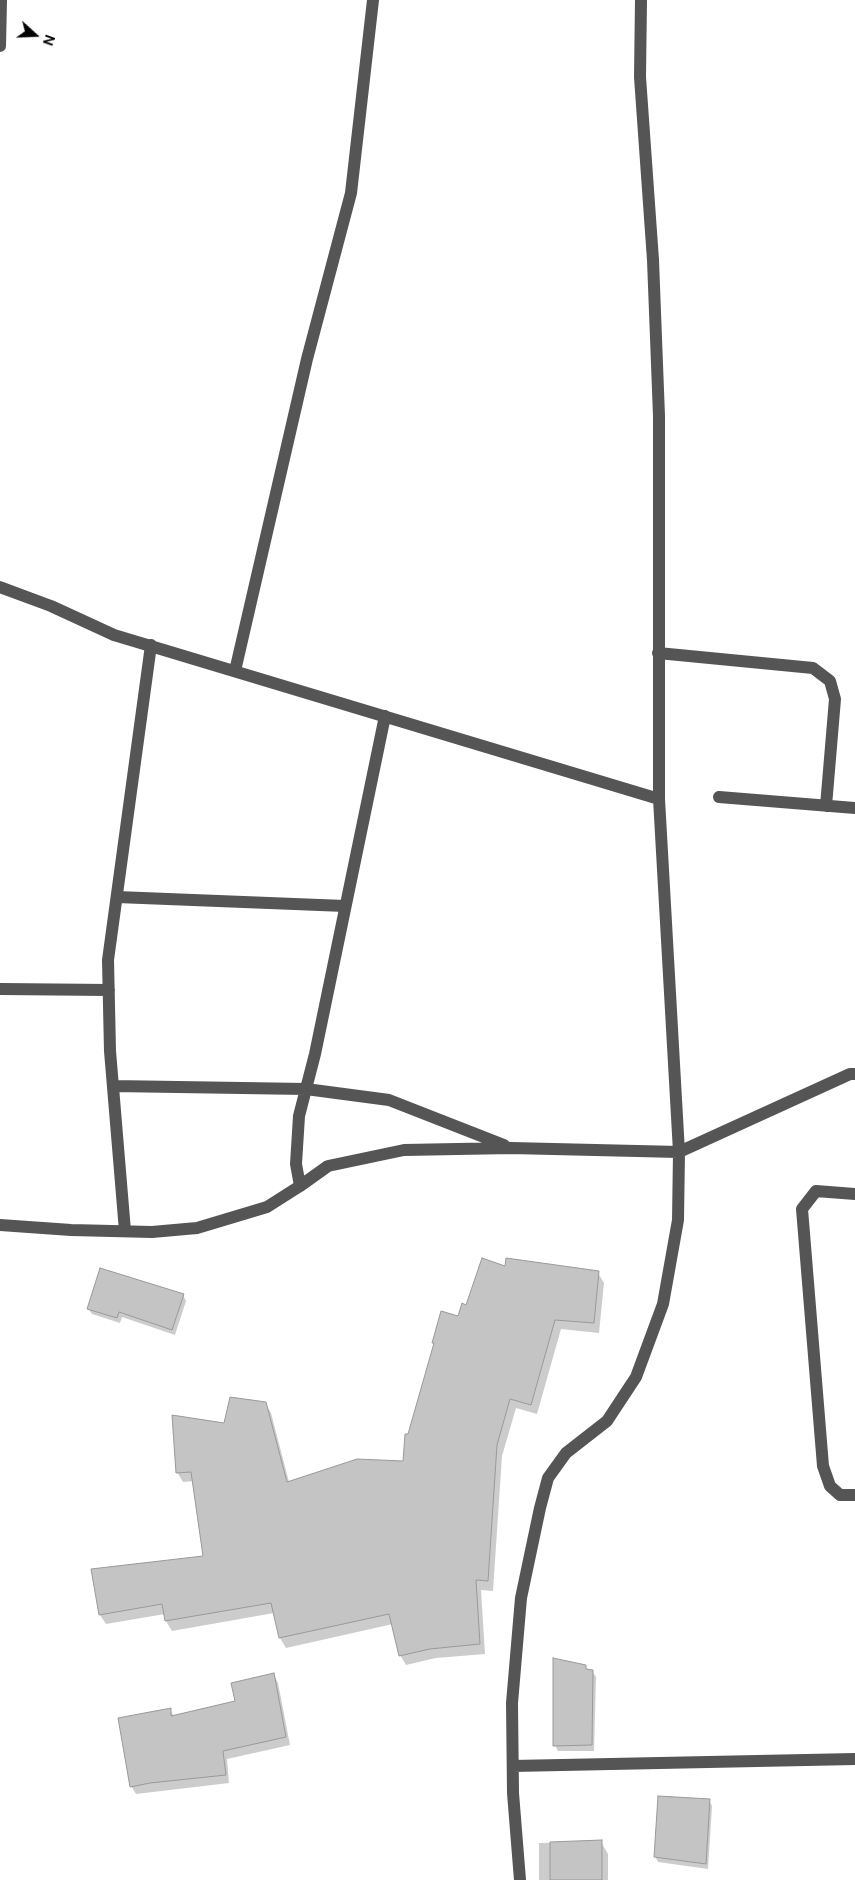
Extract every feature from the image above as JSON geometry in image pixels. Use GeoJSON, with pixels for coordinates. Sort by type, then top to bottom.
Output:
{"type":"FeatureCollection","features":[{"type":"Feature","properties":{"kind":"street"},"geometry":{"type":"LineString","coordinates":[[0,46],[1,0]]}},
{"type":"Feature","properties":{"kind":"street"},"geometry":{"type":"LineString","coordinates":[[235,671],[307,359],[351,194],[374,0]]}},
{"type":"Feature","properties":{"kind":"street"},"geometry":{"type":"LineString","coordinates":[[520,1880],[513,1766],[512,1703],[521,1598],[540,1508],[548,1478],[566,1453],[607,1421],[636,1377],[663,1304],[678,1220],[679,1152],[659,798],[659,416],[653,260],[640,77],[641,0]]}},
{"type":"Feature","properties":{"kind":"street"},"geometry":{"type":"LineString","coordinates":[[0,587],[52,606],[114,635],[659,798]]}},
{"type":"Feature","properties":{"kind":"street"},"geometry":{"type":"LineString","coordinates":[[125,1231],[110,1051],[108,960],[151,645]]}},
{"type":"Feature","properties":{"kind":"street"},"geometry":{"type":"LineString","coordinates":[[658,653],[813,668],[830,681],[835,699],[826,806]]}},
{"type":"Feature","properties":{"kind":"street"},"geometry":{"type":"LineString","coordinates":[[300,1186],[296,1164],[299,1116],[384,716]]}},
{"type":"Feature","properties":{"kind":"street"},"geometry":{"type":"LineString","coordinates":[[719,797],[855,808]]}},
{"type":"Feature","properties":{"kind":"street"},"geometry":{"type":"LineString","coordinates":[[117,897],[345,906]]}},
{"type":"Feature","properties":{"kind":"street"},"geometry":{"type":"LineString","coordinates":[[0,990],[109,990]]}},
{"type":"Feature","properties":{"kind":"street"},"geometry":{"type":"LineString","coordinates":[[0,1225],[71,1230],[152,1232],[197,1228],[266,1207],[328,1166],[404,1150],[511,1148],[679,1152],[842,1078],[855,1074]]}},
{"type":"Feature","properties":{"kind":"street"},"geometry":{"type":"LineString","coordinates":[[113,1086],[306,1090],[389,1100],[511,1148]]}},
{"type":"Feature","properties":{"kind":"street"},"geometry":{"type":"LineString","coordinates":[[855,1194],[816,1191],[802,1209],[823,1466],[830,1486],[840,1495],[855,1495]]}},
{"type":"Feature","properties":{"kind":"street"},"geometry":{"type":"LineString","coordinates":[[513,1766],[855,1759]]}},
{"type":"Feature","properties":{"kind":"building"},"geometry":{"type":"Polygon","coordinates":[[[482,1258],[505,1266],[506,1258],[599,1271],[594,1323],[555,1320],[531,1405],[510,1399],[497,1445],[488,1581],[476,1580],[480,1644],[430,1649],[399,1656],[389,1614],[279,1638],[271,1603],[165,1621],[162,1604],[99,1615],[91,1569],[203,1556],[191,1472],[176,1473],[172,1415],[224,1423],[230,1397],[266,1402],[287,1482],[357,1459],[403,1461],[405,1434],[408,1434],[434,1343],[432,1343],[441,1311],[458,1316],[462,1303],[466,1305],[482,1258]]]}},
{"type":"Feature","properties":{"kind":"building"},"geometry":{"type":"Polygon","coordinates":[[[100,1268],[184,1294],[172,1330],[119,1312],[117,1318],[87,1309],[100,1268]]]}},
{"type":"Feature","properties":{"kind":"building"},"geometry":{"type":"Polygon","coordinates":[[[553,1658],[586,1665],[586,1669],[593,1670],[592,1745],[553,1746],[553,1658]]]}},
{"type":"Feature","properties":{"kind":"building"},"geometry":{"type":"Polygon","coordinates":[[[274,1673],[286,1737],[223,1751],[226,1775],[130,1787],[118,1718],[171,1708],[171,1716],[235,1701],[231,1683],[274,1673]]]}},
{"type":"Feature","properties":{"kind":"building"},"geometry":{"type":"Polygon","coordinates":[[[658,1796],[710,1799],[706,1864],[654,1857],[658,1796]]]}},
{"type":"Feature","properties":{"kind":"building"},"geometry":{"type":"Polygon","coordinates":[[[602,1840],[602,1880],[550,1880],[550,1842],[602,1840]]]}}]}
